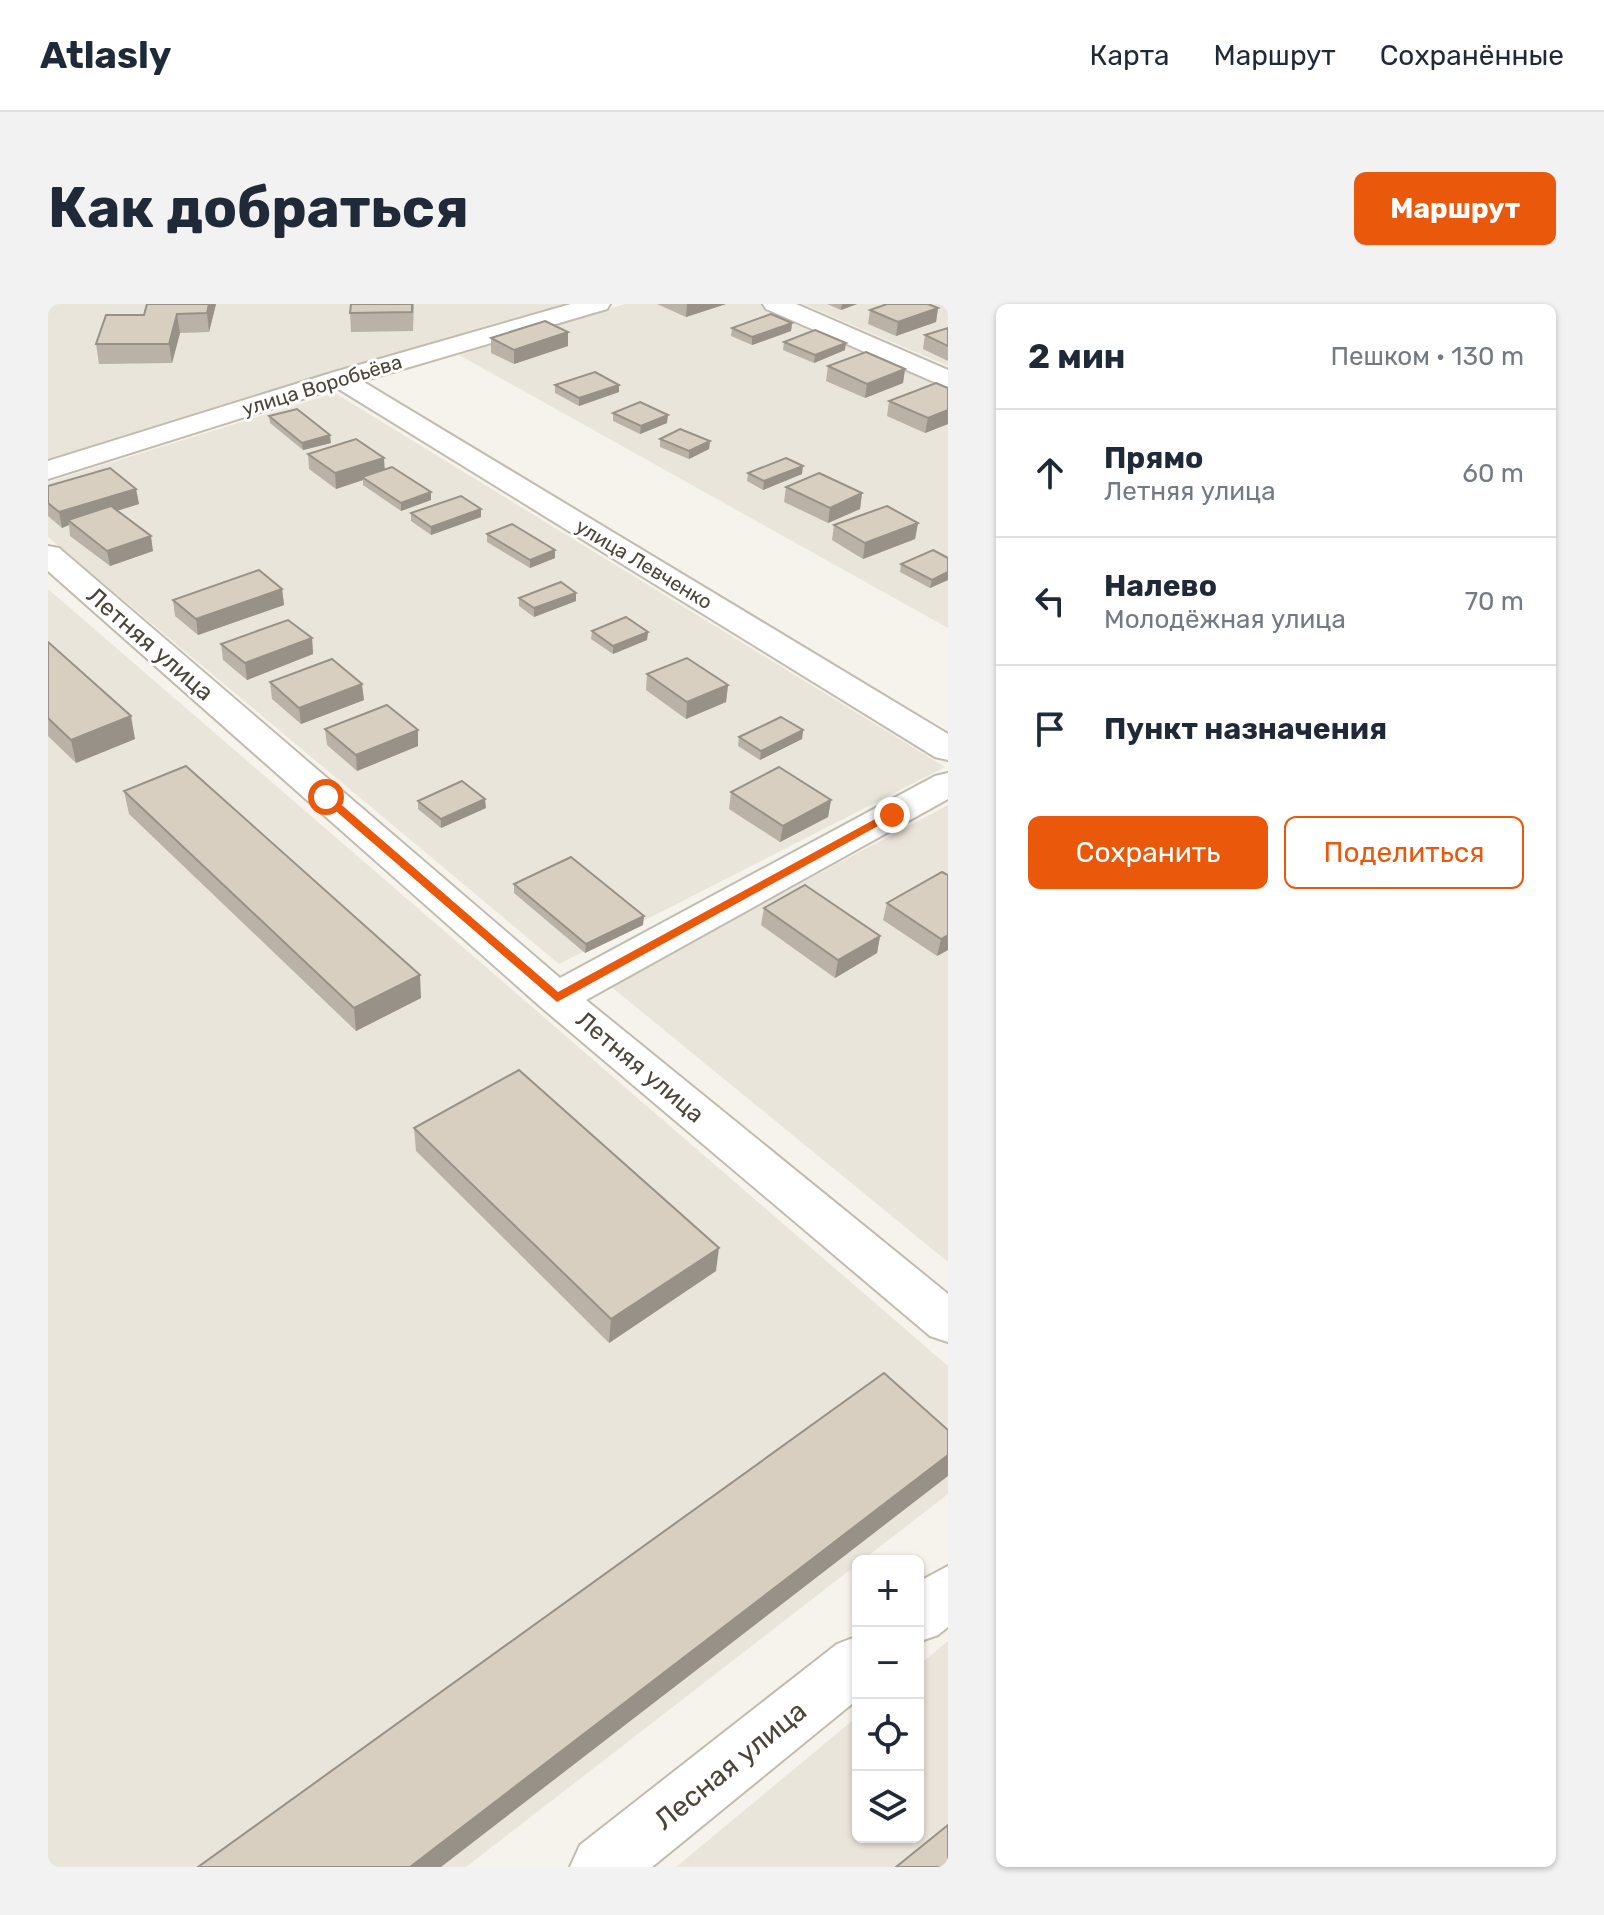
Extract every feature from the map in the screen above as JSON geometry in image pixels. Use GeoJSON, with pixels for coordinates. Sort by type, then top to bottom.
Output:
{"type":"FeatureCollection","features":[{"type":"Feature","properties":{"kind":"street","name":"улица Воробьёва"},"geometry":{"type":"LineString","coordinates":[[48,470],[340,379],[598,304]]}},
{"type":"Feature","properties":{"kind":"street"},"geometry":{"type":"LineString","coordinates":[[775,304],[948,380]]}},
{"type":"Feature","properties":{"kind":"street","name":"улица Левченко"},"geometry":{"type":"LineString","coordinates":[[340,379],[948,749]]}},
{"type":"Feature","properties":{"kind":"street","name":"Летняя улица"},"geometry":{"type":"LineString","coordinates":[[48,555],[557,998],[948,1322]]}},
{"type":"Feature","properties":{"kind":"street"},"geometry":{"type":"LineString","coordinates":[[557,998],[948,784]]}},
{"type":"Feature","properties":{"kind":"street"},"geometry":{"type":"LineString","coordinates":[[924,1611],[948,1592]]}},
{"type":"Feature","properties":{"kind":"street","name":"Лесная улица"},"geometry":{"type":"LineString","coordinates":[[602,1867],[852,1668]]}},
{"type":"Feature","properties":{"kind":"shaded area"},"geometry":{"type":"Polygon","coordinates":[[[48,304],[571,304],[48,462],[48,304]]]}},
{"type":"Feature","properties":{"kind":"shaded area"},"geometry":{"type":"Polygon","coordinates":[[[625,304],[762,304],[948,389],[948,628],[459,355],[625,304]]]}},
{"type":"Feature","properties":{"kind":"shaded area"},"geometry":{"type":"Polygon","coordinates":[[[803,304],[948,304],[948,366],[803,304]]]}},
{"type":"Feature","properties":{"kind":"shaded area"},"geometry":{"type":"Polygon","coordinates":[[[335,393],[945,767],[559,964],[48,537],[48,482],[335,393]]]}},
{"type":"Feature","properties":{"kind":"shaded area"},"geometry":{"type":"Polygon","coordinates":[[[48,589],[948,1366],[948,1494],[869,1555],[852,1555],[852,1568],[466,1867],[48,1867],[48,589]]]}},
{"type":"Feature","properties":{"kind":"shaded area"},"geometry":{"type":"Polygon","coordinates":[[[948,805],[948,1262],[609,985],[948,805]]]}},
{"type":"Feature","properties":{"kind":"shaded area"},"geometry":{"type":"Polygon","coordinates":[[[948,1641],[948,1867],[676,1867],[852,1721],[852,1843],[924,1843],[924,1661],[948,1641]]]}},
{"type":"Feature","properties":{"kind":"building"},"geometry":{"type":"Polygon","coordinates":[[[147,304],[209,304],[207,313],[177,314],[169,344],[96,344],[106,315],[144,315],[147,304]]]}},
{"type":"Feature","properties":{"kind":"building"},"geometry":{"type":"Polygon","coordinates":[[[351,304],[412,304],[412,312],[350,313],[351,304]]]}},
{"type":"Feature","properties":{"kind":"building"},"geometry":{"type":"Polygon","coordinates":[[[887,304],[928,304],[938,308],[898,322],[870,310],[887,304]]]}},
{"type":"Feature","properties":{"kind":"building"},"geometry":{"type":"Polygon","coordinates":[[[771,314],[792,323],[752,337],[732,328],[771,314]]]}},
{"type":"Feature","properties":{"kind":"building"},"geometry":{"type":"Polygon","coordinates":[[[545,321],[568,332],[514,350],[491,338],[545,321]]]}},
{"type":"Feature","properties":{"kind":"building"},"geometry":{"type":"Polygon","coordinates":[[[948,328],[948,346],[925,335],[948,328]]]}},
{"type":"Feature","properties":{"kind":"building"},"geometry":{"type":"Polygon","coordinates":[[[815,330],[846,343],[815,355],[784,342],[815,330]]]}},
{"type":"Feature","properties":{"kind":"building"},"geometry":{"type":"Polygon","coordinates":[[[866,352],[905,369],[867,384],[828,366],[866,352]]]}},
{"type":"Feature","properties":{"kind":"building"},"geometry":{"type":"Polygon","coordinates":[[[595,372],[619,385],[579,398],[555,385],[595,372]]]}},
{"type":"Feature","properties":{"kind":"building"},"geometry":{"type":"Polygon","coordinates":[[[936,383],[948,388],[948,410],[928,418],[889,401],[936,383]]]}},
{"type":"Feature","properties":{"kind":"building"},"geometry":{"type":"Polygon","coordinates":[[[640,402],[668,415],[641,426],[613,413],[640,402]]]}},
{"type":"Feature","properties":{"kind":"building"},"geometry":{"type":"Polygon","coordinates":[[[297,409],[330,435],[302,443],[269,416],[297,409]]]}},
{"type":"Feature","properties":{"kind":"building"},"geometry":{"type":"Polygon","coordinates":[[[680,429],[710,441],[689,451],[660,439],[680,429]]]}},
{"type":"Feature","properties":{"kind":"building"},"geometry":{"type":"Polygon","coordinates":[[[356,439],[384,458],[335,473],[308,454],[356,439]]]}},
{"type":"Feature","properties":{"kind":"building"},"geometry":{"type":"Polygon","coordinates":[[[786,458],[803,466],[764,481],[748,473],[786,458]]]}},
{"type":"Feature","properties":{"kind":"building"},"geometry":{"type":"Polygon","coordinates":[[[392,467],[431,492],[401,503],[362,477],[392,467]]]}},
{"type":"Feature","properties":{"kind":"building"},"geometry":{"type":"Polygon","coordinates":[[[110,468],[136,489],[59,512],[48,503],[48,486],[110,468]]]}},
{"type":"Feature","properties":{"kind":"building"},"geometry":{"type":"Polygon","coordinates":[[[819,473],[862,493],[830,508],[786,487],[819,473]]]}},
{"type":"Feature","properties":{"kind":"building"},"geometry":{"type":"Polygon","coordinates":[[[461,496],[481,509],[431,527],[411,513],[461,496]]]}},
{"type":"Feature","properties":{"kind":"building"},"geometry":{"type":"Polygon","coordinates":[[[111,506],[151,536],[107,551],[68,520],[111,506]]]}},
{"type":"Feature","properties":{"kind":"building"},"geometry":{"type":"Polygon","coordinates":[[[887,506],[918,523],[865,543],[834,525],[887,506]]]}},
{"type":"Feature","properties":{"kind":"building"},"geometry":{"type":"Polygon","coordinates":[[[512,524],[555,550],[530,560],[487,534],[512,524]]]}},
{"type":"Feature","properties":{"kind":"building"},"geometry":{"type":"Polygon","coordinates":[[[933,550],[948,558],[948,572],[932,580],[901,564],[933,550]]]}},
{"type":"Feature","properties":{"kind":"building"},"geometry":{"type":"Polygon","coordinates":[[[259,570],[282,589],[196,619],[173,600],[259,570]]]}},
{"type":"Feature","properties":{"kind":"building"},"geometry":{"type":"Polygon","coordinates":[[[561,582],[576,593],[534,608],[519,598],[561,582]]]}},
{"type":"Feature","properties":{"kind":"building"},"geometry":{"type":"Polygon","coordinates":[[[626,617],[648,632],[613,646],[592,631],[626,617]]]}},
{"type":"Feature","properties":{"kind":"building"},"geometry":{"type":"Polygon","coordinates":[[[288,620],[312,638],[245,663],[221,644],[288,620]]]}},
{"type":"Feature","properties":{"kind":"building"},"geometry":{"type":"Polygon","coordinates":[[[48,642],[131,716],[71,740],[48,718],[48,642]]]}},
{"type":"Feature","properties":{"kind":"building"},"geometry":{"type":"Polygon","coordinates":[[[687,658],[728,685],[687,702],[647,674],[687,658]]]}},
{"type":"Feature","properties":{"kind":"building"},"geometry":{"type":"Polygon","coordinates":[[[332,659],[362,684],[299,708],[270,682],[332,659]]]}},
{"type":"Feature","properties":{"kind":"building"},"geometry":{"type":"Polygon","coordinates":[[[387,705],[418,730],[356,755],[325,729],[387,705]]]}},
{"type":"Feature","properties":{"kind":"building"},"geometry":{"type":"Polygon","coordinates":[[[781,717],[803,730],[761,751],[739,737],[781,717]]]}},
{"type":"Feature","properties":{"kind":"building"},"geometry":{"type":"Polygon","coordinates":[[[186,766],[420,975],[354,1008],[124,791],[186,766]]]}},
{"type":"Feature","properties":{"kind":"building"},"geometry":{"type":"Polygon","coordinates":[[[779,767],[831,800],[783,826],[731,792],[779,767]]]}},
{"type":"Feature","properties":{"kind":"building"},"geometry":{"type":"Polygon","coordinates":[[[462,781],[485,799],[441,819],[418,801],[462,781]]]}},
{"type":"Feature","properties":{"kind":"building"},"geometry":{"type":"Polygon","coordinates":[[[571,857],[644,916],[586,944],[514,884],[571,857]]]}},
{"type":"Feature","properties":{"kind":"building"},"geometry":{"type":"Polygon","coordinates":[[[942,872],[948,875],[948,935],[941,939],[887,903],[942,872]]]}},
{"type":"Feature","properties":{"kind":"building"},"geometry":{"type":"Polygon","coordinates":[[[805,885],[880,936],[838,960],[764,908],[805,885]]]}},
{"type":"Feature","properties":{"kind":"building"},"geometry":{"type":"Polygon","coordinates":[[[519,1070],[719,1248],[611,1319],[414,1128],[519,1070]]]}},
{"type":"Feature","properties":{"kind":"building"},"geometry":{"type":"Polygon","coordinates":[[[884,1373],[948,1430],[948,1455],[410,1867],[198,1867],[884,1373]]]}},
{"type":"Feature","properties":{"kind":"building"},"geometry":{"type":"Polygon","coordinates":[[[948,1825],[948,1867],[896,1867],[948,1825]]]}},
{"type":"Feature","properties":{"kind":"route"},"geometry":{"type":"LineString","coordinates":[[326,797],[557,998],[892,815]]}}]}
